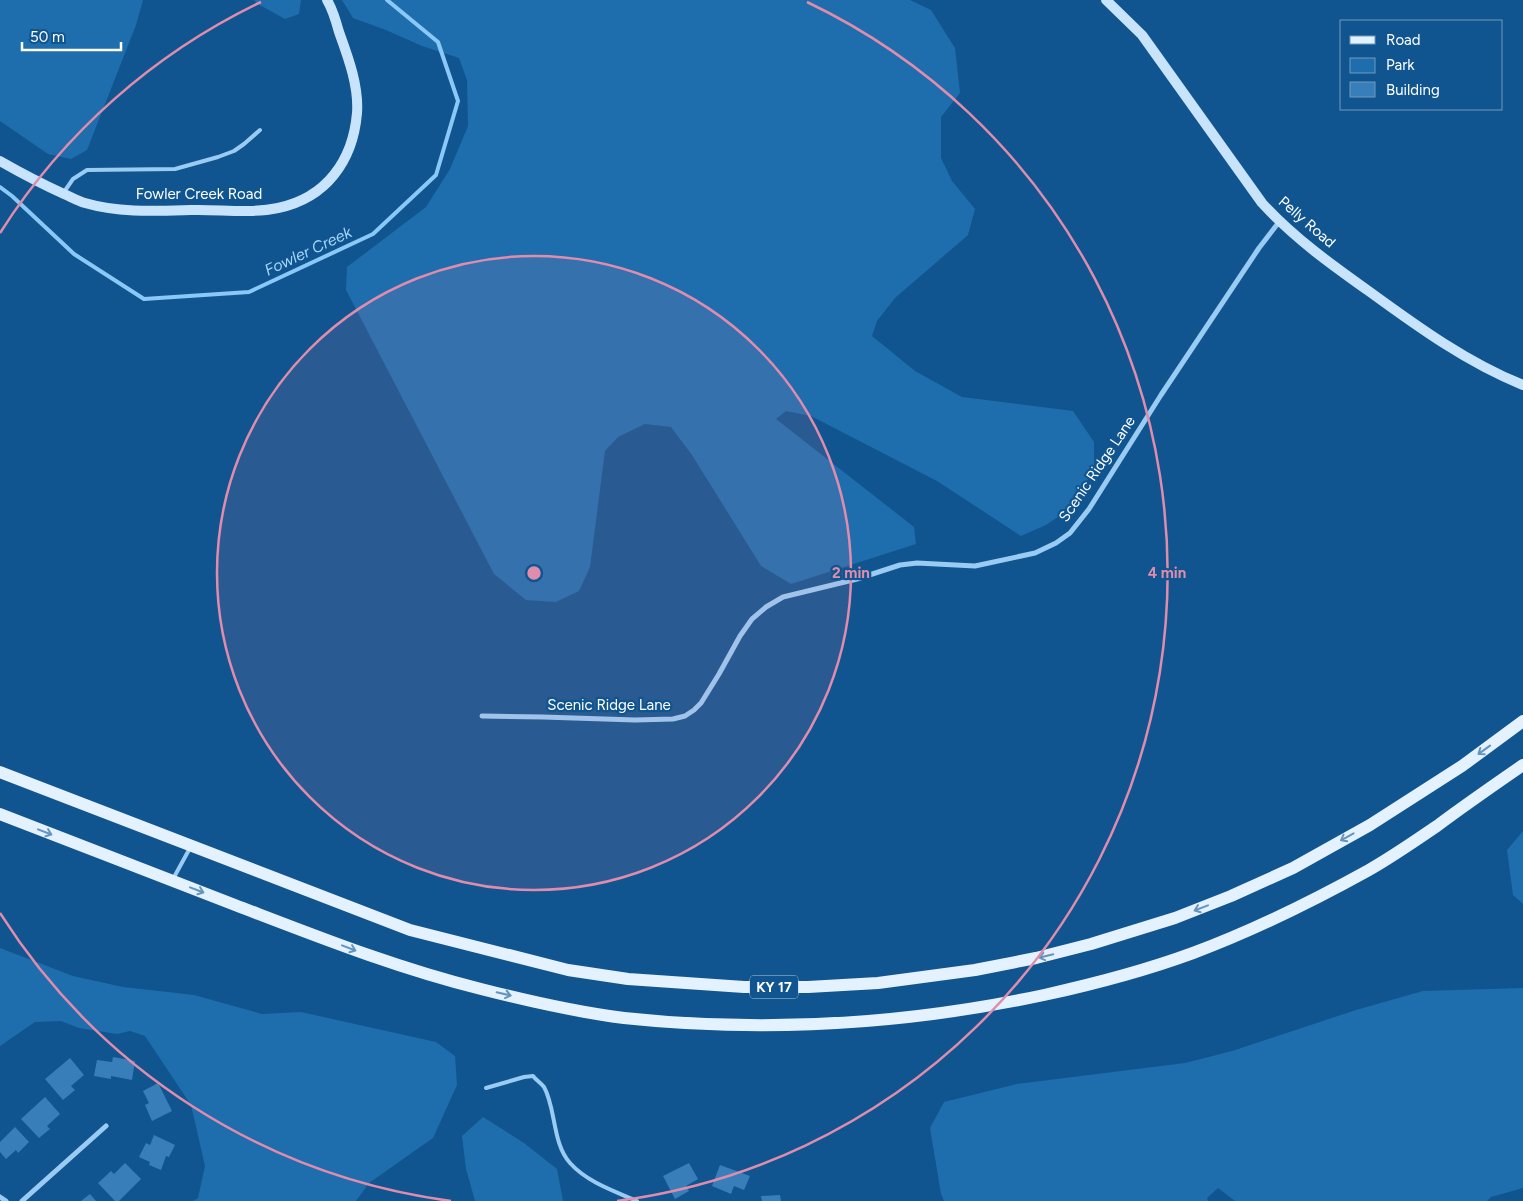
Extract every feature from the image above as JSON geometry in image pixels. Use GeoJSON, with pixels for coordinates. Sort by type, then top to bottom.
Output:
{"type":"FeatureCollection","features":[{"type":"Feature","properties":{"kind":"main road","name":"KY 17"},"geometry":{"type":"LineString","coordinates":[[0,772],[410,930],[568,970],[628,979],[744,987],[808,987],[878,982],[975,970],[1036,958],[1091,944],[1175,918],[1232,896],[1293,868],[1370,825],[1462,766],[1523,721]]}},
{"type":"Feature","properties":{"kind":"main road"},"geometry":{"type":"LineString","coordinates":[[0,814],[368,956],[478,988],[556,1006],[623,1018],[747,1025],[822,1024],[882,1020],[965,1010],[1042,995],[1132,974],[1194,953],[1318,897],[1374,868],[1523,765]]}},
{"type":"Feature","properties":{"kind":"street","name":"Fowler Creek Road"},"geometry":{"type":"LineString","coordinates":[[0,161],[38,182],[83,202],[125,210],[248,210],[278,208],[294,203],[318,191],[330,181],[340,167],[352,141],[357,112],[356,93],[348,57],[327,0]]}},
{"type":"Feature","properties":{"kind":"street","name":"Pelly Road"},"geometry":{"type":"LineString","coordinates":[[1106,0],[1142,35],[1262,203],[1279,222],[1342,272],[1409,320],[1500,376],[1523,385]]}},
{"type":"Feature","properties":{"kind":"street","name":"Scenic Ridge Lane"},"geometry":{"type":"LineString","coordinates":[[482,716],[635,720],[673,719],[685,716],[701,703],[752,619],[766,606],[783,597],[857,579],[900,565],[917,563],[975,566],[1035,553],[1056,543],[1070,533],[1084,515],[1160,395],[1259,248],[1279,222]]}},
{"type":"Feature","properties":{"kind":"street"},"geometry":{"type":"LineString","coordinates":[[22,1201],[106,1126]]}},
{"type":"Feature","properties":{"kind":"street"},"geometry":{"type":"LineString","coordinates":[[0,1197],[6,1201]]}},
{"type":"Feature","properties":{"kind":"lane"},"geometry":{"type":"LineString","coordinates":[[62,193],[73,179],[87,170],[176,169],[234,151],[260,130]]}},
{"type":"Feature","properties":{"kind":"lane"},"geometry":{"type":"LineString","coordinates":[[172,880],[191,846]]}},
{"type":"Feature","properties":{"kind":"lane"},"geometry":{"type":"LineString","coordinates":[[486,1088],[533,1076],[546,1092],[555,1128],[564,1153],[570,1163],[589,1179],[637,1201]]}},
{"type":"Feature","properties":{"kind":"green space"},"geometry":{"type":"Polygon","coordinates":[[[0,0],[143,0],[136,25],[87,150],[71,159],[48,154],[0,121],[0,0]]]}},
{"type":"Feature","properties":{"kind":"green space"},"geometry":{"type":"Polygon","coordinates":[[[254,0],[301,0],[299,14],[285,19],[254,0]]]}},
{"type":"Feature","properties":{"kind":"green space"},"geometry":{"type":"Polygon","coordinates":[[[342,0],[910,0],[931,10],[955,48],[960,93],[941,117],[941,158],[952,181],[975,209],[968,235],[895,298],[877,321],[872,336],[915,371],[962,397],[1073,411],[1094,442],[1094,468],[1074,506],[1046,525],[1021,536],[937,481],[811,416],[786,411],[776,419],[914,527],[916,544],[791,584],[761,566],[692,455],[671,427],[645,424],[618,437],[605,451],[590,567],[579,591],[556,602],[526,600],[494,574],[346,290],[347,267],[426,207],[450,169],[468,126],[467,80],[459,58],[422,46],[353,18],[342,0]]]}},
{"type":"Feature","properties":{"kind":"green space"},"geometry":{"type":"Polygon","coordinates":[[[1523,831],[1523,904],[1513,895],[1507,850],[1523,831]]]}},
{"type":"Feature","properties":{"kind":"green space"},"geometry":{"type":"Polygon","coordinates":[[[0,948],[73,976],[123,987],[194,995],[262,1014],[301,1012],[436,1042],[455,1056],[457,1085],[433,1138],[369,1183],[356,1201],[193,1201],[198,1198],[205,1166],[191,1105],[145,1036],[130,1031],[117,1034],[79,1028],[61,1021],[35,1022],[0,1046],[0,948]]]}},
{"type":"Feature","properties":{"kind":"green space"},"geometry":{"type":"Polygon","coordinates":[[[1523,988],[1523,1188],[1491,1197],[1487,1201],[1235,1201],[1218,1188],[1207,1198],[1208,1201],[944,1201],[941,1194],[930,1128],[944,1102],[1017,1084],[1185,1063],[1232,1051],[1356,1010],[1423,991],[1523,988]]]}},
{"type":"Feature","properties":{"kind":"green space"},"geometry":{"type":"Polygon","coordinates":[[[483,1117],[524,1143],[557,1169],[563,1201],[475,1201],[466,1169],[462,1136],[483,1117]]]}},
{"type":"Feature","properties":{"kind":"building"},"geometry":{"type":"Polygon","coordinates":[[[113,1057],[135,1061],[132,1080],[111,1076],[111,1079],[94,1076],[97,1060],[112,1062],[113,1057]]]}},
{"type":"Feature","properties":{"kind":"building"},"geometry":{"type":"Polygon","coordinates":[[[70,1058],[84,1075],[71,1086],[75,1090],[63,1100],[45,1079],[70,1058]]]}},
{"type":"Feature","properties":{"kind":"building"},"geometry":{"type":"Polygon","coordinates":[[[158,1083],[172,1111],[152,1121],[145,1105],[149,1103],[143,1091],[158,1083]]]}},
{"type":"Feature","properties":{"kind":"building"},"geometry":{"type":"Polygon","coordinates":[[[45,1097],[60,1114],[47,1126],[50,1129],[39,1138],[21,1119],[45,1097]]]}},
{"type":"Feature","properties":{"kind":"building"},"geometry":{"type":"Polygon","coordinates":[[[15,1127],[29,1142],[18,1153],[16,1150],[6,1159],[0,1152],[0,1142],[15,1127]]]}},
{"type":"Feature","properties":{"kind":"building"},"geometry":{"type":"Polygon","coordinates":[[[154,1135],[175,1145],[169,1157],[166,1156],[161,1170],[149,1165],[150,1162],[139,1157],[146,1143],[150,1145],[154,1135]]]}},
{"type":"Feature","properties":{"kind":"building"},"geometry":{"type":"Polygon","coordinates":[[[125,1163],[141,1179],[119,1201],[115,1201],[98,1183],[111,1171],[114,1174],[125,1163]]]}},
{"type":"Feature","properties":{"kind":"building"},"geometry":{"type":"Polygon","coordinates":[[[689,1163],[698,1179],[686,1186],[689,1191],[675,1199],[663,1176],[689,1163]]]}},
{"type":"Feature","properties":{"kind":"building"},"geometry":{"type":"Polygon","coordinates":[[[720,1165],[750,1176],[744,1190],[734,1186],[731,1194],[712,1186],[720,1165]]]}},
{"type":"Feature","properties":{"kind":"building"},"geometry":{"type":"Polygon","coordinates":[[[90,1194],[96,1201],[81,1201],[90,1194]]]}},
{"type":"Feature","properties":{"kind":"building"},"geometry":{"type":"Polygon","coordinates":[[[780,1195],[781,1201],[762,1201],[761,1196],[780,1195]]]}},
{"type":"Feature","properties":{"kind":"waterway","name":"Fowler Creek"},"geometry":{"type":"LineString","coordinates":[[0,187],[74,254],[144,299],[249,292],[373,234],[436,175],[458,101],[438,42],[387,0]]}}]}
